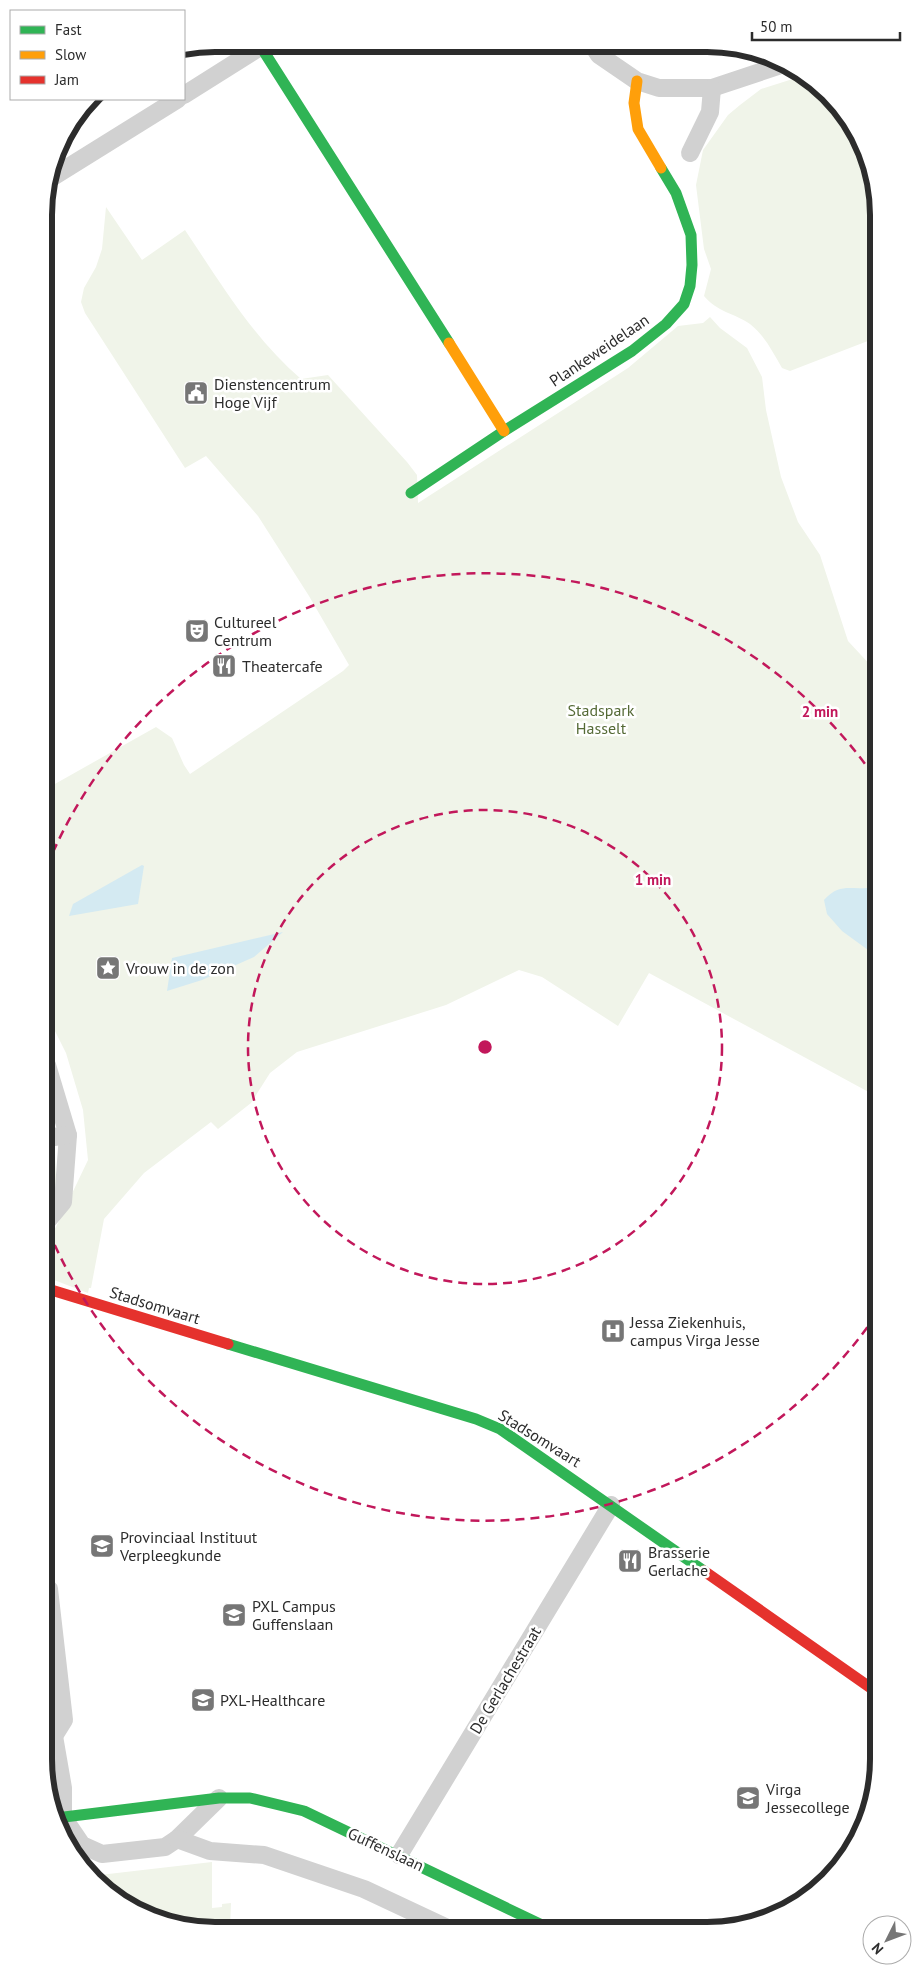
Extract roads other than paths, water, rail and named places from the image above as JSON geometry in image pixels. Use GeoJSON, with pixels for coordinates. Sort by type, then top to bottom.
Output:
{"type":"FeatureCollection","features":[{"type":"Feature","properties":{"kind":"street"},"geometry":{"type":"LineString","coordinates":[[597,52],[637,81],[659,88],[712,88],[774,67]]}},
{"type":"Feature","properties":{"kind":"street"},"geometry":{"type":"LineString","coordinates":[[185,94],[251,53]]}},
{"type":"Feature","properties":{"kind":"street"},"geometry":{"type":"LineString","coordinates":[[268,53],[504,431]]}},
{"type":"Feature","properties":{"kind":"street","name":"Plankeweidelaan"},"geometry":{"type":"LineString","coordinates":[[411,493],[504,431],[632,351],[666,324],[684,304],[690,286],[692,265],[691,235],[676,193],[638,129],[634,103],[637,81]]}},
{"type":"Feature","properties":{"kind":"street"},"geometry":{"type":"LineString","coordinates":[[690,153],[710,112],[712,88]]}},
{"type":"Feature","properties":{"kind":"street"},"geometry":{"type":"LineString","coordinates":[[60,167],[176,100]]}},
{"type":"Feature","properties":{"kind":"street"},"geometry":{"type":"LineString","coordinates":[[52,1083],[68,1134],[63,1202],[52,1215]]}},
{"type":"Feature","properties":{"kind":"street"},"geometry":{"type":"LineString","coordinates":[[52,1137],[68,1134]]}},
{"type":"Feature","properties":{"kind":"street","name":"Stadsomvaart"},"geometry":{"type":"LineString","coordinates":[[52,1290],[476,1419],[500,1429],[869,1687]]}},
{"type":"Feature","properties":{"kind":"street","name":"De Gerlachestraat"},"geometry":{"type":"LineString","coordinates":[[399,1854],[611,1505]]}},
{"type":"Feature","properties":{"kind":"street"},"geometry":{"type":"LineString","coordinates":[[52,1616],[64,1720],[52,1734]]}},
{"type":"Feature","properties":{"kind":"street"},"geometry":{"type":"LineString","coordinates":[[52,1734],[63,1788],[61,1810]]}},
{"type":"Feature","properties":{"kind":"street"},"geometry":{"type":"LineString","coordinates":[[80,1851],[102,1854],[165,1847],[178,1839],[219,1798]]}},
{"type":"Feature","properties":{"kind":"street","name":"Guffenslaan"},"geometry":{"type":"LineString","coordinates":[[64,1818],[219,1798],[250,1798],[304,1811],[399,1854],[536,1922]]}},
{"type":"Feature","properties":{"kind":"street"},"geometry":{"type":"LineString","coordinates":[[178,1839],[210,1851],[264,1854],[364,1889],[434,1922]]}},
{"type":"Feature","properties":{"kind":"water"},"geometry":{"type":"Polygon","coordinates":[[[142,865],[144,866],[138,904],[69,916],[73,904],[142,865]]]}},
{"type":"Feature","properties":{"kind":"water"},"geometry":{"type":"Polygon","coordinates":[[[870,888],[870,951],[842,931],[827,914],[824,900],[837,890],[870,888]]]}},
{"type":"Feature","properties":{"kind":"water"},"geometry":{"type":"Polygon","coordinates":[[[283,932],[254,957],[202,980],[167,991],[172,958],[283,932]]]}},
{"type":"Feature","properties":{"kind":"place","name":"Dienstencentrum Hoge Vijf"},"geometry":{"type":"Point","coordinates":[196,393]}},
{"type":"Feature","properties":{"kind":"place","name":"Cultureel Centrum"},"geometry":{"type":"Point","coordinates":[197,631]}},
{"type":"Feature","properties":{"kind":"place","name":"Theatercafe"},"geometry":{"type":"Point","coordinates":[224,666]}},
{"type":"Feature","properties":{"kind":"place","name":"Vrouw in de zon"},"geometry":{"type":"Point","coordinates":[108,968]}},
{"type":"Feature","properties":{"kind":"place","name":"Jessa Ziekenhuis, campus Virga Jesse"},"geometry":{"type":"Point","coordinates":[613,1331]}},
{"type":"Feature","properties":{"kind":"place","name":"Provinciaal Instituut Verpleegkunde"},"geometry":{"type":"Point","coordinates":[102,1546]}},
{"type":"Feature","properties":{"kind":"place","name":"Brasserie Gerlache"},"geometry":{"type":"Point","coordinates":[630,1561]}},
{"type":"Feature","properties":{"kind":"place","name":"PXL Campus Guffenslaan"},"geometry":{"type":"Point","coordinates":[234,1615]}},
{"type":"Feature","properties":{"kind":"place","name":"PXL-Healthcare"},"geometry":{"type":"Point","coordinates":[203,1700]}},
{"type":"Feature","properties":{"kind":"place","name":"Virga Jessecollege"},"geometry":{"type":"Point","coordinates":[748,1798]}},
{"type":"Feature","properties":{"kind":"park label","name":"Stadspark Hasselt"},"geometry":{"type":"Point","coordinates":[601,719]}}]}
